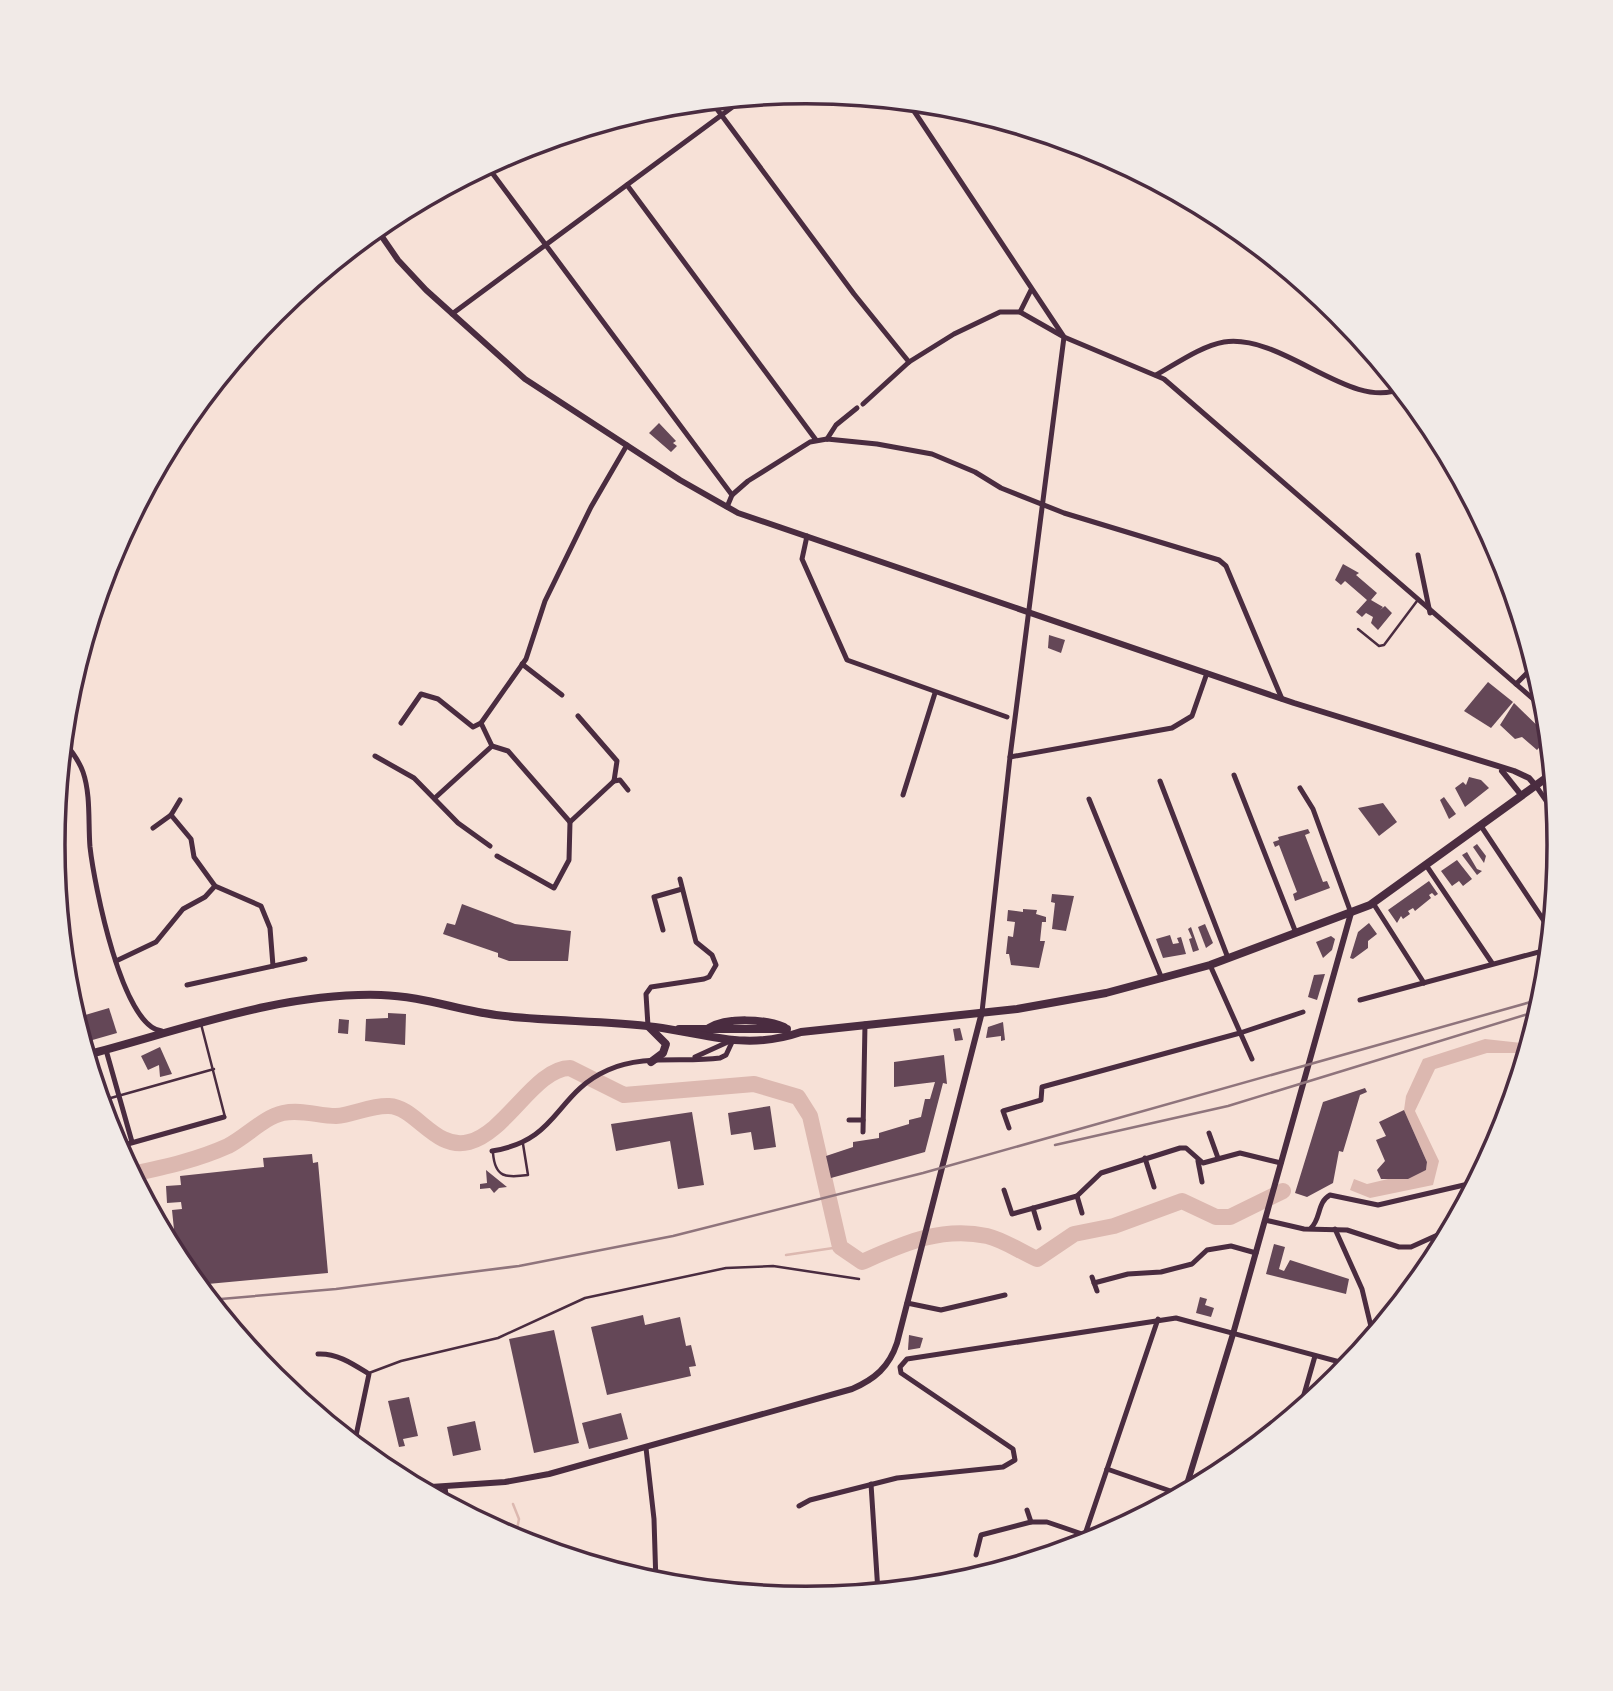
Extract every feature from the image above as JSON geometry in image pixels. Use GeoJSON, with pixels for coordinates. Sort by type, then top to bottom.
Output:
{"type":"FeatureCollection","features":[{"type":"Feature","properties":{"kind":"main road"},"geometry":{"type":"LineString","coordinates":[[95,1053],[280,1004],[379,995],[415,998],[501,1016],[648,1026],[677,1030],[698,1037],[764,1042],[801,1032],[982,1012],[1085,997],[1210,965],[1373,903],[1545,779]]}},
{"type":"Feature","properties":{"kind":"main road"},"geometry":{"type":"LineString","coordinates":[[709,1028],[719,1022],[773,1023],[801,1032]]}},
{"type":"Feature","properties":{"kind":"main road"},"geometry":{"type":"LineString","coordinates":[[648,1026],[666,1044],[663,1053],[651,1062]]}},
{"type":"Feature","properties":{"kind":"main road"},"geometry":{"type":"LineString","coordinates":[[725,1028],[733,1040]]}},
{"type":"Feature","properties":{"kind":"main road"},"geometry":{"type":"LineString","coordinates":[[733,1040],[751,1029]]}},
{"type":"Feature","properties":{"kind":"main road"},"geometry":{"type":"LineString","coordinates":[[677,1030],[787,1029]]}},
{"type":"Feature","properties":{"kind":"street"},"geometry":{"type":"LineString","coordinates":[[452,314],[732,108]]}},
{"type":"Feature","properties":{"kind":"street"},"geometry":{"type":"LineString","coordinates":[[717,109],[909,362]]}},
{"type":"Feature","properties":{"kind":"street"},"geometry":{"type":"LineString","coordinates":[[435,1487],[549,1474],[646,1448],[862,1385],[880,1373],[890,1361],[982,1012],[1010,757],[1063,337],[915,112]]}},
{"type":"Feature","properties":{"kind":"street"},"geometry":{"type":"LineString","coordinates":[[492,174],[732,495]]}},
{"type":"Feature","properties":{"kind":"street"},"geometry":{"type":"LineString","coordinates":[[627,185],[816,440]]}},
{"type":"Feature","properties":{"kind":"street"},"geometry":{"type":"LineString","coordinates":[[383,237],[409,273],[525,379],[727,507],[1282,699],[1527,777],[1547,802]]}},
{"type":"Feature","properties":{"kind":"street"},"geometry":{"type":"LineString","coordinates":[[1020,312],[1031,289]]}},
{"type":"Feature","properties":{"kind":"street"},"geometry":{"type":"LineString","coordinates":[[863,404],[909,362],[987,317],[1000,312],[1020,312],[1063,337],[1156,375],[1534,699]]}},
{"type":"Feature","properties":{"kind":"street"},"geometry":{"type":"LineString","coordinates":[[1156,375],[1221,342],[1246,342],[1279,352],[1357,389],[1380,394],[1392,391]]}},
{"type":"Feature","properties":{"kind":"street"},"geometry":{"type":"LineString","coordinates":[[827,439],[836,425],[857,408]]}},
{"type":"Feature","properties":{"kind":"street"},"geometry":{"type":"LineString","coordinates":[[727,507],[732,495],[772,463],[816,440],[903,447],[932,454],[965,467],[1016,494],[1064,513],[1219,560],[1226,566],[1282,699]]}},
{"type":"Feature","properties":{"kind":"street"},"geometry":{"type":"LineString","coordinates":[[401,723],[421,694],[438,699],[473,727],[481,723],[522,664],[545,601],[591,507],[627,445]]}},
{"type":"Feature","properties":{"kind":"street"},"geometry":{"type":"LineString","coordinates":[[807,536],[802,559],[847,660],[1007,717]]}},
{"type":"Feature","properties":{"kind":"street"},"geometry":{"type":"LineString","coordinates":[[1418,555],[1430,613]]}},
{"type":"Feature","properties":{"kind":"street"},"geometry":{"type":"LineString","coordinates":[[522,664],[562,695]]}},
{"type":"Feature","properties":{"kind":"street"},"geometry":{"type":"LineString","coordinates":[[1010,757],[1172,728],[1192,716],[1207,673]]}},
{"type":"Feature","properties":{"kind":"street"},"geometry":{"type":"LineString","coordinates":[[1516,684],[1527,673]]}},
{"type":"Feature","properties":{"kind":"street"},"geometry":{"type":"LineString","coordinates":[[903,796],[935,693]]}},
{"type":"Feature","properties":{"kind":"street"},"geometry":{"type":"LineString","coordinates":[[578,716],[617,761],[614,781]]}},
{"type":"Feature","properties":{"kind":"street"},"geometry":{"type":"LineString","coordinates":[[481,723],[492,746],[508,751],[570,822],[569,860],[554,888],[497,856]]}},
{"type":"Feature","properties":{"kind":"street"},"geometry":{"type":"LineString","coordinates":[[436,797],[492,746]]}},
{"type":"Feature","properties":{"kind":"street"},"geometry":{"type":"LineString","coordinates":[[71,753],[84,775],[90,850],[116,961],[129,995],[145,1024],[154,1030],[169,1032]]}},
{"type":"Feature","properties":{"kind":"street"},"geometry":{"type":"LineString","coordinates":[[375,756],[414,778],[436,797],[458,823],[490,846]]}},
{"type":"Feature","properties":{"kind":"street"},"geometry":{"type":"LineString","coordinates":[[1501,769],[1522,796]]}},
{"type":"Feature","properties":{"kind":"street"},"geometry":{"type":"LineString","coordinates":[[1234,775],[1296,933]]}},
{"type":"Feature","properties":{"kind":"street"},"geometry":{"type":"LineString","coordinates":[[570,822],[614,781],[620,780],[628,790]]}},
{"type":"Feature","properties":{"kind":"street"},"geometry":{"type":"LineString","coordinates":[[1160,780],[1228,958]]}},
{"type":"Feature","properties":{"kind":"street"},"geometry":{"type":"LineString","coordinates":[[1187,1482],[1233,1334],[1351,913],[1313,808],[1300,788]]}},
{"type":"Feature","properties":{"kind":"street"},"geometry":{"type":"LineString","coordinates":[[1089,799],[1162,979]]}},
{"type":"Feature","properties":{"kind":"street"},"geometry":{"type":"LineString","coordinates":[[153,828],[171,815],[180,800]]}},
{"type":"Feature","properties":{"kind":"street"},"geometry":{"type":"LineString","coordinates":[[171,815],[191,839],[194,857],[215,886],[261,906],[270,928],[273,966]]}},
{"type":"Feature","properties":{"kind":"street"},"geometry":{"type":"LineString","coordinates":[[1481,826],[1544,921]]}},
{"type":"Feature","properties":{"kind":"street"},"geometry":{"type":"LineString","coordinates":[[1426,865],[1492,963]]}},
{"type":"Feature","properties":{"kind":"street"},"geometry":{"type":"LineString","coordinates":[[648,1026],[646,994],[651,987],[704,979],[709,977],[716,965],[712,956],[696,942],[680,879]]}},
{"type":"Feature","properties":{"kind":"street"},"geometry":{"type":"LineString","coordinates":[[116,961],[156,942],[183,909],[205,897],[215,886]]}},
{"type":"Feature","properties":{"kind":"street"},"geometry":{"type":"LineString","coordinates":[[663,930],[654,897],[682,889]]}},
{"type":"Feature","properties":{"kind":"street"},"geometry":{"type":"LineString","coordinates":[[1373,903],[1424,983]]}},
{"type":"Feature","properties":{"kind":"street"},"geometry":{"type":"LineString","coordinates":[[1360,1000],[1540,951]]}},
{"type":"Feature","properties":{"kind":"street"},"geometry":{"type":"LineString","coordinates":[[187,985],[304,959]]}},
{"type":"Feature","properties":{"kind":"street"},"geometry":{"type":"LineString","coordinates":[[1210,965],[1252,1059]]}},
{"type":"Feature","properties":{"kind":"street"},"geometry":{"type":"LineString","coordinates":[[1009,1128],[1003,1111],[1041,1100],[1042,1087],[1240,1033],[1303,1012]]}},
{"type":"Feature","properties":{"kind":"street"},"geometry":{"type":"LineString","coordinates":[[863,1132],[864,1024]]}},
{"type":"Feature","properties":{"kind":"street"},"geometry":{"type":"LineString","coordinates":[[692,1058],[733,1040]]}},
{"type":"Feature","properties":{"kind":"street"},"geometry":{"type":"LineString","coordinates":[[492,1151],[523,1144],[546,1128],[579,1089],[600,1074],[622,1065],[726,1055],[733,1040]]}},
{"type":"Feature","properties":{"kind":"street"},"geometry":{"type":"LineString","coordinates":[[106,1050],[132,1142]]}},
{"type":"Feature","properties":{"kind":"street"},"geometry":{"type":"LineString","coordinates":[[127,1144],[224,1117]]}},
{"type":"Feature","properties":{"kind":"street"},"geometry":{"type":"LineString","coordinates":[[849,1120],[863,1120]]}},
{"type":"Feature","properties":{"kind":"street"},"geometry":{"type":"LineString","coordinates":[[1209,1133],[1218,1158]]}},
{"type":"Feature","properties":{"kind":"street"},"geometry":{"type":"LineString","coordinates":[[1004,1190],[1012,1214],[1077,1196],[1101,1173],[1186,1148],[1203,1163],[1240,1153],[1281,1163]]}},
{"type":"Feature","properties":{"kind":"street"},"geometry":{"type":"LineString","coordinates":[[1145,1158],[1154,1188]]}},
{"type":"Feature","properties":{"kind":"street"},"geometry":{"type":"LineString","coordinates":[[1198,1161],[1202,1182]]}},
{"type":"Feature","properties":{"kind":"street"},"geometry":{"type":"LineString","coordinates":[[1311,1228],[1316,1223],[1324,1199],[1330,1195],[1378,1205],[1466,1184]]}},
{"type":"Feature","properties":{"kind":"street"},"geometry":{"type":"LineString","coordinates":[[1077,1196],[1082,1213]]}},
{"type":"Feature","properties":{"kind":"street"},"geometry":{"type":"LineString","coordinates":[[1033,1208],[1039,1228]]}},
{"type":"Feature","properties":{"kind":"street"},"geometry":{"type":"LineString","coordinates":[[1266,1219],[1311,1228],[1354,1231],[1399,1247],[1410,1247],[1437,1235]]}},
{"type":"Feature","properties":{"kind":"street"},"geometry":{"type":"LineString","coordinates":[[1335,1229],[1362,1289],[1371,1326]]}},
{"type":"Feature","properties":{"kind":"street"},"geometry":{"type":"LineString","coordinates":[[1097,1291],[1093,1280],[1161,1272],[1192,1264],[1207,1250],[1231,1246],[1256,1253]]}},
{"type":"Feature","properties":{"kind":"street"},"geometry":{"type":"LineString","coordinates":[[907,1303],[941,1310],[1005,1295]]}},
{"type":"Feature","properties":{"kind":"street"},"geometry":{"type":"LineString","coordinates":[[799,1506],[810,1500],[871,1484],[937,1471],[1003,1467],[1015,1460],[1013,1449],[900,1370],[907,1359],[1176,1318],[1339,1362]]}},
{"type":"Feature","properties":{"kind":"street"},"geometry":{"type":"LineString","coordinates":[[1086,1533],[1158,1320]]}},
{"type":"Feature","properties":{"kind":"street"},"geometry":{"type":"LineString","coordinates":[[318,1354],[338,1357],[369,1374],[356,1435]]}},
{"type":"Feature","properties":{"kind":"street"},"geometry":{"type":"LineString","coordinates":[[1303,1397],[1315,1356]]}},
{"type":"Feature","properties":{"kind":"street"},"geometry":{"type":"LineString","coordinates":[[646,1448],[654,1519],[656,1572]]}},
{"type":"Feature","properties":{"kind":"street"},"geometry":{"type":"LineString","coordinates":[[1107,1469],[1171,1491]]}},
{"type":"Feature","properties":{"kind":"street"},"geometry":{"type":"LineString","coordinates":[[871,1484],[877,1584]]}},
{"type":"Feature","properties":{"kind":"street"},"geometry":{"type":"LineString","coordinates":[[445,1487],[446,1493]]}},
{"type":"Feature","properties":{"kind":"street"},"geometry":{"type":"LineString","coordinates":[[1027,1510],[1031,1522]]}},
{"type":"Feature","properties":{"kind":"street"},"geometry":{"type":"LineString","coordinates":[[976,1555],[981,1535],[1031,1522],[1047,1522],[1082,1534]]}},
{"type":"Feature","properties":{"kind":"lane"},"geometry":{"type":"LineString","coordinates":[[1358,629],[1379,646],[1384,645],[1418,601]]}},
{"type":"Feature","properties":{"kind":"lane"},"geometry":{"type":"LineString","coordinates":[[201,1024],[224,1117]]}},
{"type":"Feature","properties":{"kind":"lane"},"geometry":{"type":"LineString","coordinates":[[109,1098],[214,1069]]}},
{"type":"Feature","properties":{"kind":"lane"},"geometry":{"type":"LineString","coordinates":[[492,1151],[494,1165],[501,1176],[507,1178],[528,1175],[523,1144]]}},
{"type":"Feature","properties":{"kind":"lane"},"geometry":{"type":"LineString","coordinates":[[369,1374],[401,1361],[498,1338],[585,1298],[726,1268],[774,1266],[859,1279]]}},
{"type":"Feature","properties":{"kind":"shaded area"},"geometry":{"type":"Polygon","coordinates":[[[1485,1039],[1521,1043],[1518,1053],[1487,1053],[1435,1069],[1415,1111],[1439,1161],[1433,1185],[1370,1198],[1350,1190],[1354,1179],[1367,1184],[1426,1170],[1427,1162],[1404,1110],[1406,1096],[1423,1059],[1485,1039]]]}},
{"type":"Feature","properties":{"kind":"building"},"geometry":{"type":"Polygon","coordinates":[[[659,423],[676,441],[673,443],[677,446],[671,452],[649,433],[659,423]]]}},
{"type":"Feature","properties":{"kind":"building"},"geometry":{"type":"Polygon","coordinates":[[[1343,564],[1359,573],[1356,575],[1377,593],[1371,600],[1383,607],[1380,610],[1385,606],[1392,613],[1378,630],[1371,623],[1373,617],[1366,613],[1362,617],[1356,612],[1367,600],[1345,581],[1341,585],[1335,580],[1343,564]]]}},
{"type":"Feature","properties":{"kind":"building"},"geometry":{"type":"Polygon","coordinates":[[[1049,635],[1065,640],[1061,653],[1048,648],[1049,635]]]}},
{"type":"Feature","properties":{"kind":"building"},"geometry":{"type":"Polygon","coordinates":[[[1488,682],[1513,702],[1491,728],[1464,711],[1488,682]]]}},
{"type":"Feature","properties":{"kind":"building"},"geometry":{"type":"Polygon","coordinates":[[[1514,703],[1538,727],[1541,745],[1537,750],[1522,737],[1515,739],[1500,725],[1514,703]]]}},
{"type":"Feature","properties":{"kind":"building"},"geometry":{"type":"Polygon","coordinates":[[[1469,777],[1481,780],[1489,788],[1465,807],[1455,788],[1463,782],[1466,785],[1469,777]]]}},
{"type":"Feature","properties":{"kind":"building"},"geometry":{"type":"Polygon","coordinates":[[[1444,797],[1456,814],[1449,819],[1440,800],[1444,797]]]}},
{"type":"Feature","properties":{"kind":"building"},"geometry":{"type":"Polygon","coordinates":[[[1383,803],[1397,822],[1379,836],[1358,808],[1383,803]]]}},
{"type":"Feature","properties":{"kind":"building"},"geometry":{"type":"Polygon","coordinates":[[[1308,829],[1310,833],[1305,835],[1323,882],[1327,881],[1330,888],[1295,901],[1293,894],[1297,892],[1279,845],[1275,847],[1273,842],[1279,840],[1278,837],[1308,829]]]}},
{"type":"Feature","properties":{"kind":"building"},"geometry":{"type":"Polygon","coordinates":[[[1477,844],[1486,856],[1484,863],[1473,847],[1477,844]]]}},
{"type":"Feature","properties":{"kind":"building"},"geometry":{"type":"Polygon","coordinates":[[[1467,852],[1477,869],[1482,871],[1477,875],[1462,855],[1467,852]]]}},
{"type":"Feature","properties":{"kind":"building"},"geometry":{"type":"Polygon","coordinates":[[[1457,860],[1472,879],[1463,886],[1459,881],[1452,886],[1441,871],[1457,860]]]}},
{"type":"Feature","properties":{"kind":"building"},"geometry":{"type":"Polygon","coordinates":[[[1429,881],[1438,894],[1429,895],[1431,898],[1415,911],[1413,908],[1408,911],[1410,914],[1403,919],[1401,916],[1397,923],[1388,910],[1429,881]]]}},
{"type":"Feature","properties":{"kind":"building"},"geometry":{"type":"Polygon","coordinates":[[[1052,894],[1074,896],[1066,931],[1052,929],[1055,903],[1051,902],[1052,894]]]}},
{"type":"Feature","properties":{"kind":"building"},"geometry":{"type":"Polygon","coordinates":[[[462,904],[515,924],[571,931],[568,961],[509,961],[498,957],[498,953],[443,934],[447,923],[455,925],[462,904]]]}},
{"type":"Feature","properties":{"kind":"building"},"geometry":{"type":"Polygon","coordinates":[[[1023,909],[1037,910],[1036,914],[1046,917],[1046,922],[1042,922],[1040,941],[1045,941],[1039,968],[1011,965],[1009,954],[1006,954],[1008,936],[1013,937],[1015,922],[1007,921],[1008,910],[1023,912],[1023,909]]]}},
{"type":"Feature","properties":{"kind":"building"},"geometry":{"type":"Polygon","coordinates":[[[1369,923],[1377,934],[1368,941],[1368,948],[1353,959],[1350,958],[1358,932],[1369,923]]]}},
{"type":"Feature","properties":{"kind":"building"},"geometry":{"type":"Polygon","coordinates":[[[1205,924],[1213,943],[1206,948],[1198,927],[1205,924]]]}},
{"type":"Feature","properties":{"kind":"building"},"geometry":{"type":"Polygon","coordinates":[[[1191,927],[1199,950],[1193,952],[1188,929],[1191,927]]]}},
{"type":"Feature","properties":{"kind":"building"},"geometry":{"type":"Polygon","coordinates":[[[1170,935],[1173,944],[1179,943],[1177,938],[1181,937],[1186,954],[1163,958],[1156,939],[1170,935]]]}},
{"type":"Feature","properties":{"kind":"building"},"geometry":{"type":"Polygon","coordinates":[[[1331,936],[1335,939],[1332,950],[1323,958],[1316,942],[1331,936]]]}},
{"type":"Feature","properties":{"kind":"building"},"geometry":{"type":"Polygon","coordinates":[[[1325,974],[1317,1000],[1308,997],[1314,975],[1325,974]]]}},
{"type":"Feature","properties":{"kind":"building"},"geometry":{"type":"Polygon","coordinates":[[[109,1008],[117,1033],[91,1040],[85,1015],[109,1008]]]}},
{"type":"Feature","properties":{"kind":"building"},"geometry":{"type":"Polygon","coordinates":[[[388,1013],[406,1014],[405,1045],[365,1041],[366,1019],[388,1018],[388,1013]]]}},
{"type":"Feature","properties":{"kind":"building"},"geometry":{"type":"Polygon","coordinates":[[[339,1019],[349,1020],[348,1034],[338,1033],[339,1019]]]}},
{"type":"Feature","properties":{"kind":"building"},"geometry":{"type":"Polygon","coordinates":[[[1003,1022],[1005,1040],[1001,1041],[1001,1036],[986,1038],[988,1027],[1003,1022]]]}},
{"type":"Feature","properties":{"kind":"building"},"geometry":{"type":"Polygon","coordinates":[[[960,1028],[963,1040],[955,1041],[953,1029],[960,1028]]]}},
{"type":"Feature","properties":{"kind":"building"},"geometry":{"type":"Polygon","coordinates":[[[160,1047],[172,1074],[160,1077],[159,1065],[148,1070],[141,1056],[160,1047]]]}},
{"type":"Feature","properties":{"kind":"building"},"geometry":{"type":"Polygon","coordinates":[[[944,1055],[947,1084],[943,1083],[925,1152],[831,1178],[826,1156],[853,1147],[853,1142],[879,1138],[879,1133],[909,1124],[909,1120],[921,1117],[925,1099],[930,1099],[935,1082],[894,1087],[894,1062],[944,1055]]]}},
{"type":"Feature","properties":{"kind":"building"},"geometry":{"type":"Polygon","coordinates":[[[1365,1088],[1367,1092],[1360,1095],[1343,1152],[1339,1151],[1333,1183],[1307,1197],[1295,1193],[1323,1102],[1365,1088]]]}},
{"type":"Feature","properties":{"kind":"building"},"geometry":{"type":"Polygon","coordinates":[[[770,1106],[776,1147],[754,1150],[751,1132],[731,1135],[728,1113],[770,1106]]]}},
{"type":"Feature","properties":{"kind":"building"},"geometry":{"type":"Polygon","coordinates":[[[1404,1110],[1427,1162],[1426,1170],[1408,1179],[1381,1179],[1377,1170],[1385,1161],[1376,1140],[1386,1136],[1379,1122],[1404,1110]]]}},
{"type":"Feature","properties":{"kind":"building"},"geometry":{"type":"Polygon","coordinates":[[[692,1112],[704,1185],[678,1189],[670,1141],[616,1151],[611,1124],[692,1112]]]}},
{"type":"Feature","properties":{"kind":"building"},"geometry":{"type":"Polygon","coordinates":[[[312,1154],[313,1163],[318,1162],[328,1273],[209,1284],[174,1233],[172,1210],[182,1209],[181,1202],[167,1203],[166,1186],[181,1185],[180,1176],[264,1167],[263,1158],[312,1154]]]}},
{"type":"Feature","properties":{"kind":"building"},"geometry":{"type":"Polygon","coordinates":[[[486,1170],[507,1187],[499,1188],[494,1193],[490,1188],[480,1189],[480,1184],[487,1183],[486,1170]]]}},
{"type":"Feature","properties":{"kind":"building"},"geometry":{"type":"Polygon","coordinates":[[[1274,1244],[1285,1247],[1279,1269],[1284,1271],[1290,1260],[1349,1279],[1346,1294],[1266,1274],[1274,1244]]]}},
{"type":"Feature","properties":{"kind":"building"},"geometry":{"type":"Polygon","coordinates":[[[1200,1297],[1207,1299],[1205,1305],[1214,1308],[1211,1317],[1196,1313],[1200,1297]]]}},
{"type":"Feature","properties":{"kind":"building"},"geometry":{"type":"Polygon","coordinates":[[[643,1315],[645,1325],[680,1317],[686,1346],[691,1345],[696,1366],[689,1367],[691,1376],[607,1395],[591,1327],[643,1315]]]}},
{"type":"Feature","properties":{"kind":"building"},"geometry":{"type":"Polygon","coordinates":[[[554,1330],[579,1443],[534,1453],[509,1339],[554,1330]]]}},
{"type":"Feature","properties":{"kind":"building"},"geometry":{"type":"Polygon","coordinates":[[[909,1335],[923,1338],[920,1348],[908,1350],[909,1335]]]}},
{"type":"Feature","properties":{"kind":"building"},"geometry":{"type":"Polygon","coordinates":[[[409,1397],[418,1436],[403,1439],[405,1446],[399,1447],[388,1401],[409,1397]]]}},
{"type":"Feature","properties":{"kind":"building"},"geometry":{"type":"Polygon","coordinates":[[[621,1413],[628,1439],[589,1449],[582,1423],[621,1413]]]}},
{"type":"Feature","properties":{"kind":"building"},"geometry":{"type":"Polygon","coordinates":[[[475,1421],[481,1450],[453,1456],[447,1427],[475,1421]]]}},
{"type":"Feature","properties":{"kind":"waterway"},"geometry":{"type":"LineString","coordinates":[[140,1172],[181,1163],[216,1151],[276,1115],[290,1112],[336,1116],[389,1106],[408,1113],[446,1140],[469,1142],[495,1127],[545,1078],[570,1068],[624,1095],[754,1084],[798,1097],[810,1116],[840,1247],[862,1262],[907,1243],[954,1233],[987,1236],[1037,1259],[1074,1234],[1114,1226],[1182,1201],[1216,1217],[1230,1217],[1283,1191]]}},
{"type":"Feature","properties":{"kind":"waterway"},"geometry":{"type":"LineString","coordinates":[[786,1255],[840,1247]]}},
{"type":"Feature","properties":{"kind":"waterway"},"geometry":{"type":"LineString","coordinates":[[513,1504],[519,1519],[517,1528]]}},
{"type":"Feature","properties":{"kind":"railway"},"geometry":{"type":"LineString","coordinates":[[220,1299],[336,1289],[519,1266],[673,1236],[923,1173],[1531,1002]]}},
{"type":"Feature","properties":{"kind":"railway"},"geometry":{"type":"LineString","coordinates":[[1055,1145],[1228,1106],[1528,1014]]}}]}
